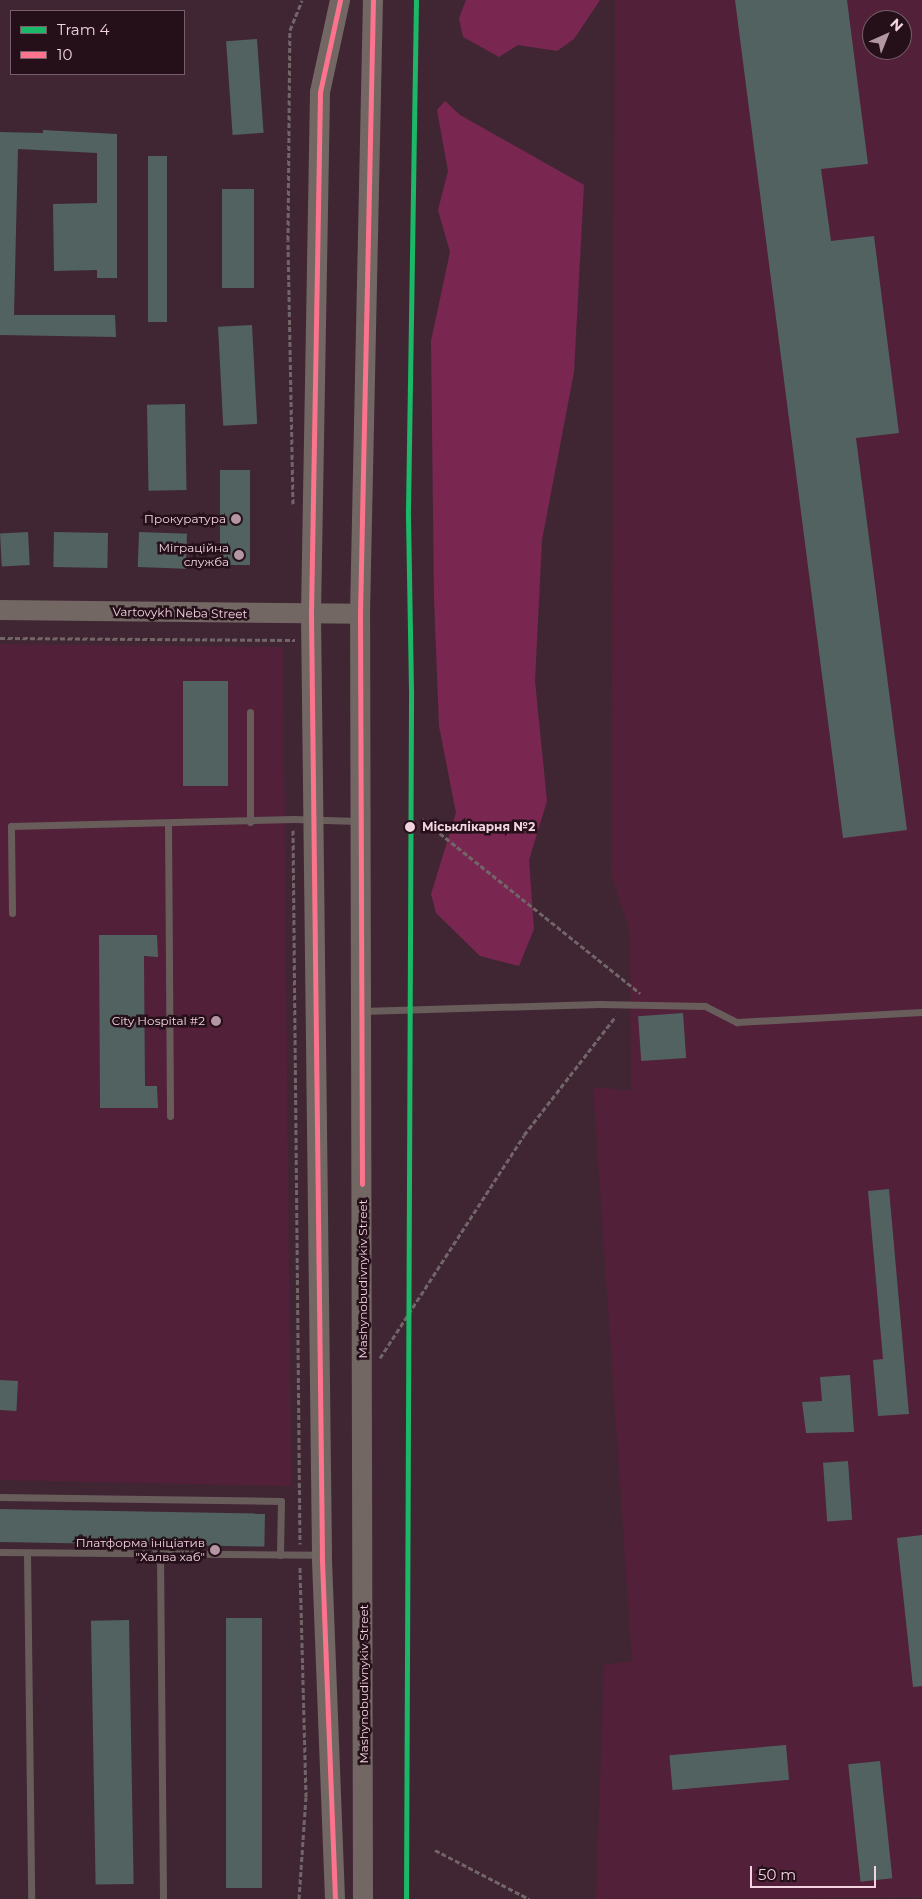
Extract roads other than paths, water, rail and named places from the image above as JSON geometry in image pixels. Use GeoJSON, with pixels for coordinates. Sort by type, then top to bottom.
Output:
{"type":"FeatureCollection","features":[{"type":"Feature","properties":{"kind":"street"},"geometry":{"type":"LineString","coordinates":[[335,1899],[322,1555],[314,821],[303,614],[320,92],[340,0]]}},
{"type":"Feature","properties":{"kind":"street","name":"Mashynobudivnykiv Street"},"geometry":{"type":"LineString","coordinates":[[363,1899],[364,1383],[360,614],[373,0]]}},
{"type":"Feature","properties":{"kind":"street","name":"Vartovykh Neba Street"},"geometry":{"type":"LineString","coordinates":[[0,610],[360,614]]}},
{"type":"Feature","properties":{"kind":"lane"},"geometry":{"type":"LineString","coordinates":[[250,712],[250,822]]}},
{"type":"Feature","properties":{"kind":"lane"},"geometry":{"type":"LineString","coordinates":[[12,913],[11,826],[250,822],[293,819],[361,821]]}},
{"type":"Feature","properties":{"kind":"lane"},"geometry":{"type":"LineString","coordinates":[[168,823],[170,1116]]}},
{"type":"Feature","properties":{"kind":"lane"},"geometry":{"type":"LineString","coordinates":[[362,1011],[624,1005],[705,1006],[737,1022],[922,1012]]}},
{"type":"Feature","properties":{"kind":"lane"},"geometry":{"type":"LineString","coordinates":[[0,1497],[281,1501],[280,1555]]}},
{"type":"Feature","properties":{"kind":"lane"},"geometry":{"type":"LineString","coordinates":[[0,1552],[280,1555],[300,1553],[322,1555]]}},
{"type":"Feature","properties":{"kind":"lane"},"geometry":{"type":"LineString","coordinates":[[27,1552],[31,1899]]}},
{"type":"Feature","properties":{"kind":"lane"},"geometry":{"type":"LineString","coordinates":[[160,1554],[163,1899]]}},
{"type":"Feature","properties":{"kind":"tram line","name":"4"},"geometry":{"type":"LineString","coordinates":[[406,1899],[411,689],[408,510],[416,0]]}},
{"type":"Feature","properties":{"kind":"place","name":"Прокуратура"},"geometry":{"type":"Point","coordinates":[236,519]}},
{"type":"Feature","properties":{"kind":"place","name":"Міграційна служба"},"geometry":{"type":"Point","coordinates":[239,555]}},
{"type":"Feature","properties":{"kind":"place","name":"Міськлікарня №2"},"geometry":{"type":"Point","coordinates":[410,827]}},
{"type":"Feature","properties":{"kind":"place","name":"City Hospital #2"},"geometry":{"type":"Point","coordinates":[216,1021]}},
{"type":"Feature","properties":{"kind":"place","name":"Платформа ініціатив \"Халва хаб\""},"geometry":{"type":"Point","coordinates":[215,1550]}}]}
